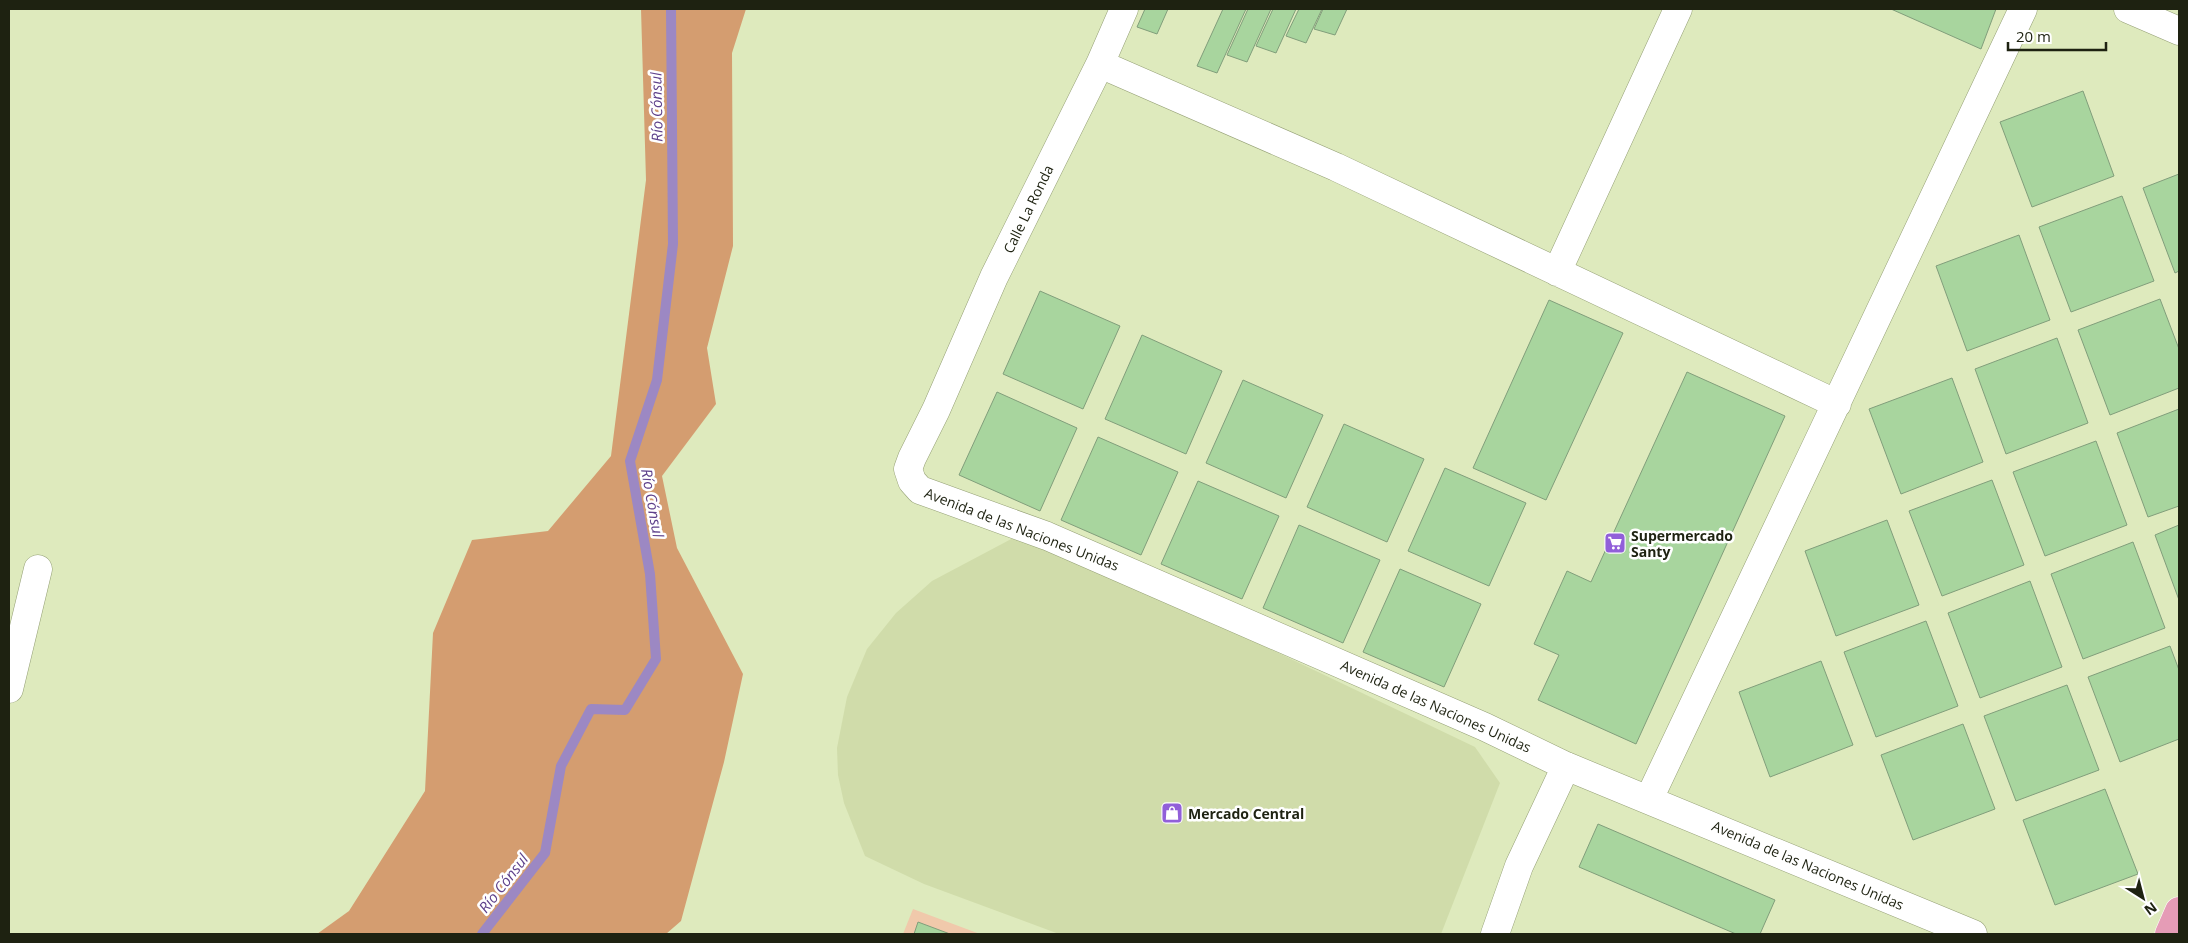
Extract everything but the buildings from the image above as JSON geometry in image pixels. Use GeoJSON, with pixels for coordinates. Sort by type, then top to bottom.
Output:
{"type":"FeatureCollection","features":[{"type":"Feature","properties":{"kind":"main road"},"geometry":{"type":"LineString","coordinates":[[2169,934],[2179,911]]}},
{"type":"Feature","properties":{"kind":"street","name":"Calle La Ronda"},"geometry":{"type":"LineString","coordinates":[[908,469],[994,277],[1100,64],[1124,9]]}},
{"type":"Feature","properties":{"kind":"street"},"geometry":{"type":"LineString","coordinates":[[1557,272],[1678,9]]}},
{"type":"Feature","properties":{"kind":"street"},"geometry":{"type":"LineString","coordinates":[[1649,799],[2023,9]]}},
{"type":"Feature","properties":{"kind":"street"},"geometry":{"type":"LineString","coordinates":[[2128,9],[2179,31]]}},
{"type":"Feature","properties":{"kind":"street"},"geometry":{"type":"LineString","coordinates":[[1100,64],[1336,167],[1836,404]]}},
{"type":"Feature","properties":{"kind":"street","name":"Avenida de las Naciones Unidas"},"geometry":{"type":"LineString","coordinates":[[908,469],[912,482],[920,490],[1047,536],[1485,727],[1566,766],[1974,934]]}},
{"type":"Feature","properties":{"kind":"street"},"geometry":{"type":"LineString","coordinates":[[9,689],[38,569]]}},
{"type":"Feature","properties":{"kind":"street"},"geometry":{"type":"LineString","coordinates":[[1495,934],[1519,866],[1566,766]]}},
{"type":"Feature","properties":{"kind":"shaded area"},"geometry":{"type":"Polygon","coordinates":[[[641,9],[746,9],[732,53],[733,246],[707,348],[716,404],[662,476],[677,548],[743,674],[724,762],[681,921],[666,934],[317,934],[349,911],[425,791],[433,633],[472,540],[548,531],[611,456],[646,180],[641,9]]]}},
{"type":"Feature","properties":{"kind":"shaded area","name":"Mercado Central"},"geometry":{"type":"Polygon","coordinates":[[[1015,537],[1036,537],[1475,747],[1500,783],[1441,934],[1059,934],[924,884],[865,856],[844,803],[838,775],[837,748],[847,697],[867,649],[896,613],[932,581],[1015,537]]]}},
{"type":"Feature","properties":{"kind":"shaded area"},"geometry":{"type":"Polygon","coordinates":[[[913,909],[980,934],[903,934],[913,909]]]}},
{"type":"Feature","properties":{"kind":"waterway","name":"Río Cónsul"},"geometry":{"type":"LineString","coordinates":[[482,934],[545,853],[561,766],[591,709],[625,710],[656,659],[650,574],[630,461],[657,380],[673,244],[671,9]]}},
{"type":"Feature","properties":{"kind":"place","name":"Supermercado Santy"},"geometry":{"type":"Point","coordinates":[1615,543]}},
{"type":"Feature","properties":{"kind":"place","name":"Mercado Central"},"geometry":{"type":"Point","coordinates":[1172,813]}}]}
